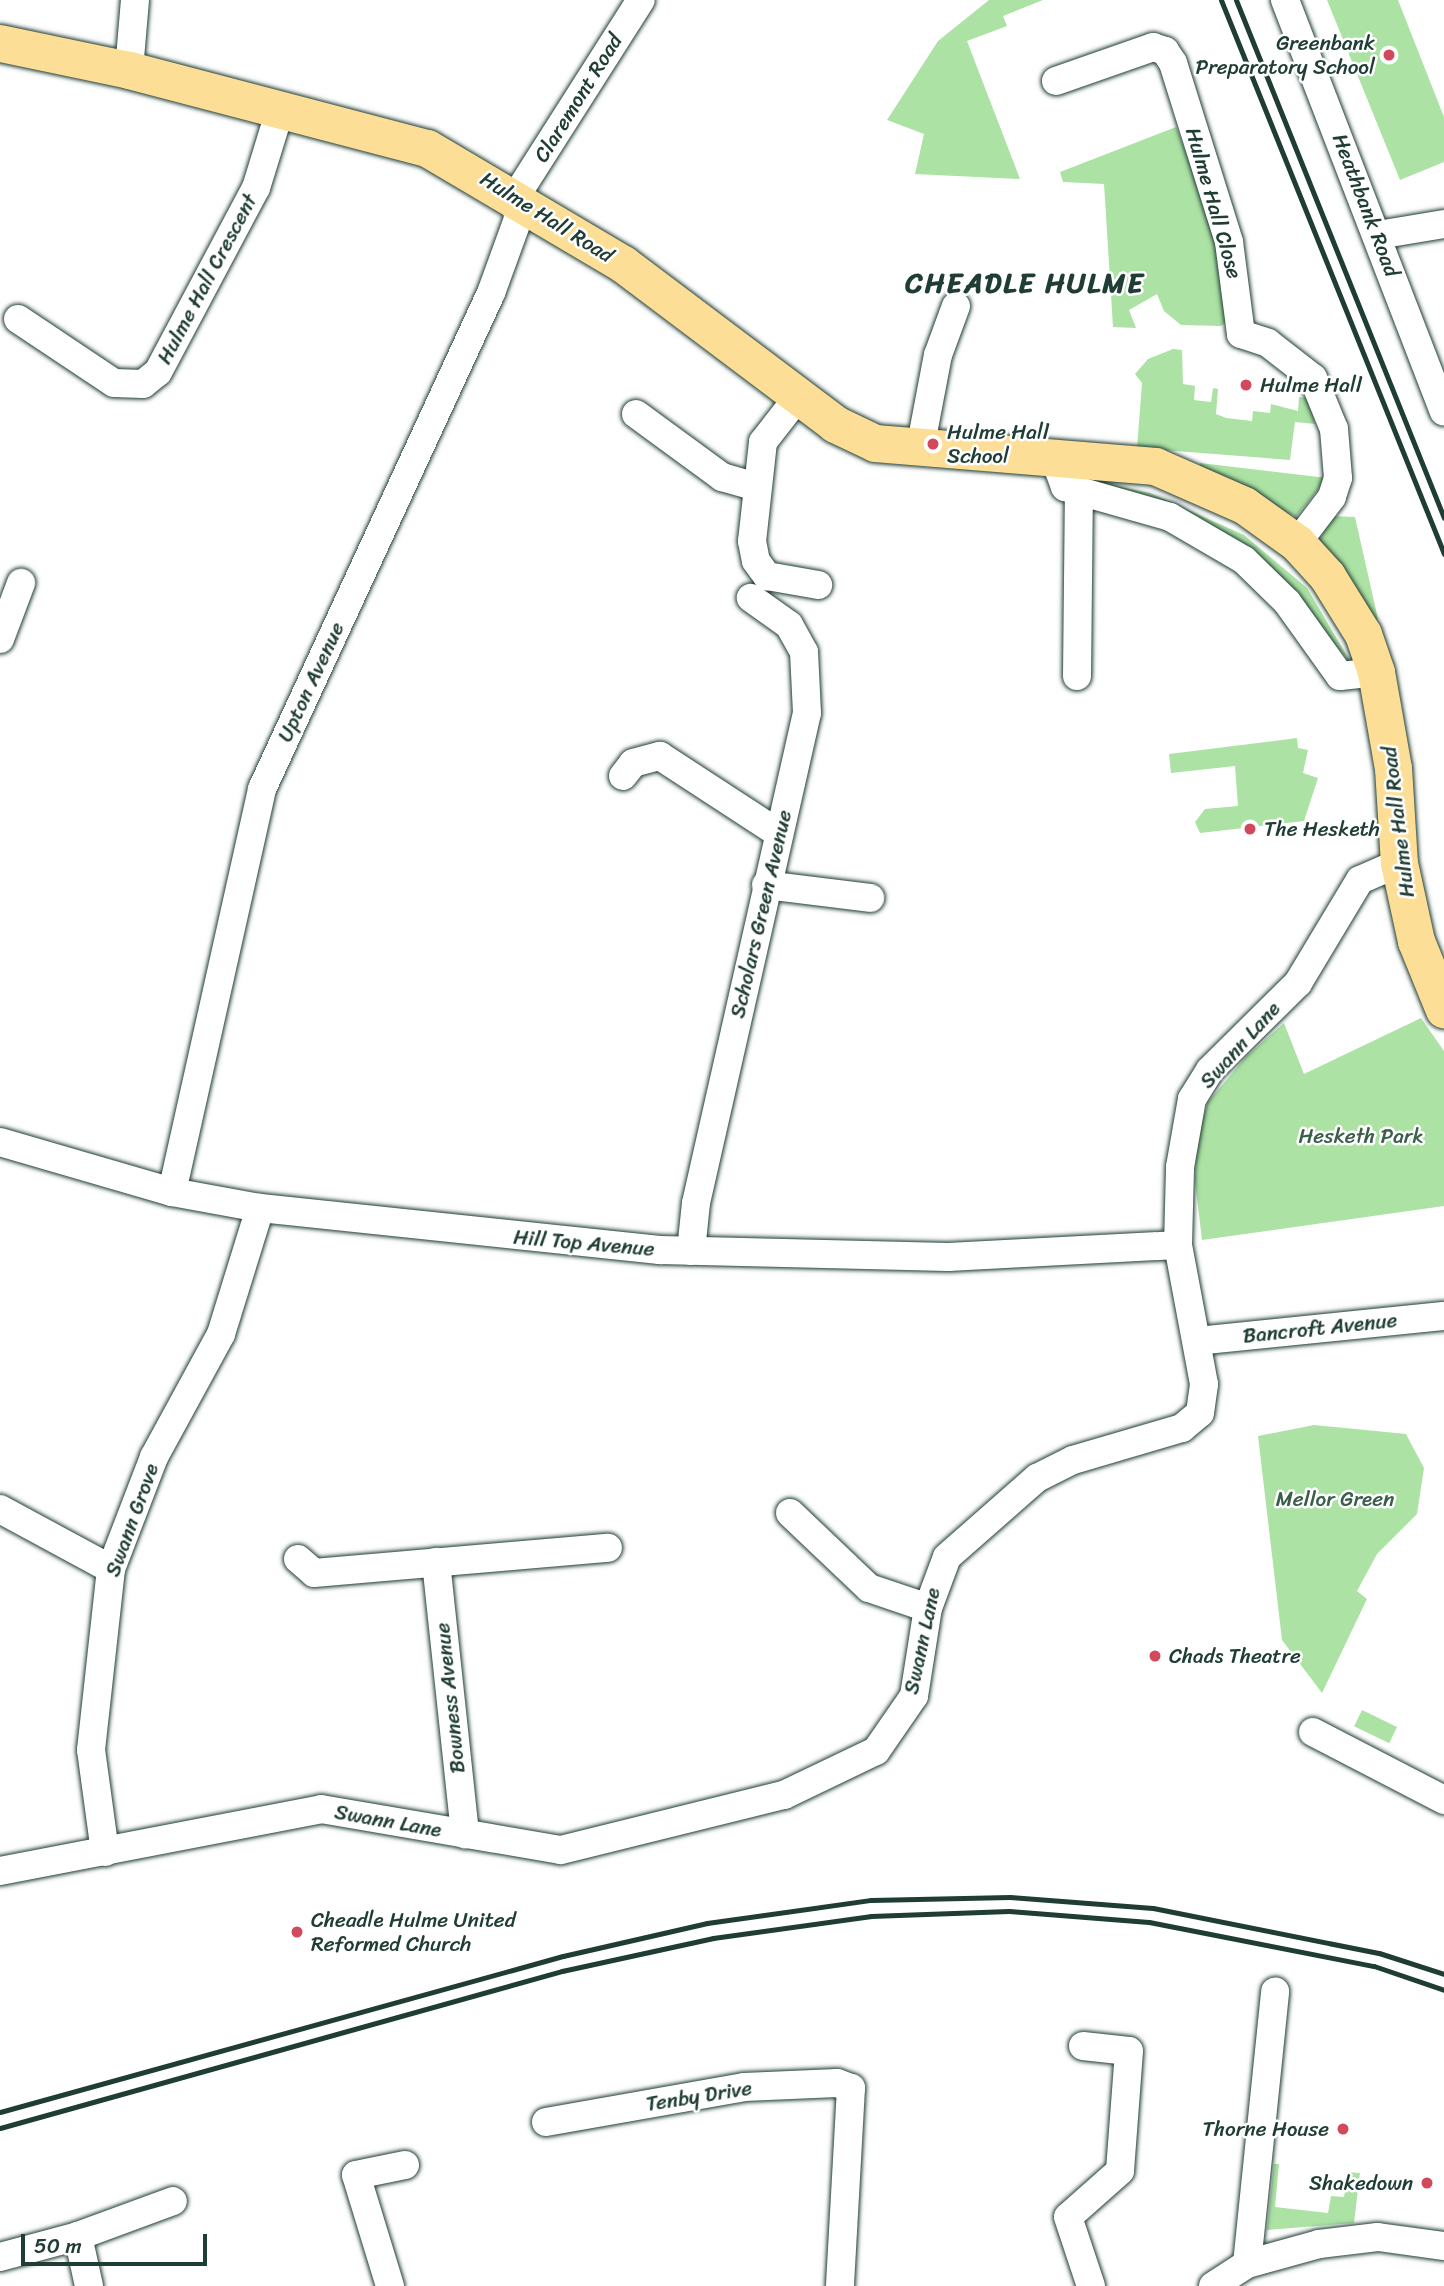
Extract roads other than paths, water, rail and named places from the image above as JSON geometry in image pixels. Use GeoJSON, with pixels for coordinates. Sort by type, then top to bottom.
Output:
{"type":"FeatureCollection","features":[{"type":"Feature","properties":{"kind":"main road","name":"Hulme Hall Road"},"geometry":{"type":"LineString","coordinates":[[0,44],[129,70],[427,148],[516,196],[623,264],[797,397],[875,443],[920,449],[1154,466],[1209,485],[1297,543],[1350,608],[1377,672],[1394,768],[1399,863],[1416,941],[1444,1010]]}},
{"type":"Feature","properties":{"kind":"street"},"geometry":{"type":"LineString","coordinates":[[129,70],[135,0]]}},
{"type":"Feature","properties":{"kind":"street","name":"Claremont Road"},"geometry":{"type":"LineString","coordinates":[[516,196],[641,0]]}},
{"type":"Feature","properties":{"kind":"street","name":"Heathbank Road"},"geometry":{"type":"LineString","coordinates":[[1285,0],[1444,411]]}},
{"type":"Feature","properties":{"kind":"street","name":"Hulme Hall Close"},"geometry":{"type":"LineString","coordinates":[[1056,81],[1153,47],[1173,63],[1229,242],[1241,334],[1268,343],[1312,378],[1334,429],[1338,478],[1332,497],[1297,543]]}},
{"type":"Feature","properties":{"kind":"street","name":"Hulme Hall Crescent"},"geometry":{"type":"LineString","coordinates":[[18,319],[114,383],[143,384],[158,372],[256,187],[280,110]]}},
{"type":"Feature","properties":{"kind":"street","name":"Upton Avenue"},"geometry":{"type":"LineString","coordinates":[[172,1192],[262,789],[491,293],[518,219],[516,196]]}},
{"type":"Feature","properties":{"kind":"street"},"geometry":{"type":"LineString","coordinates":[[1378,236],[1444,224]]}},
{"type":"Feature","properties":{"kind":"street"},"geometry":{"type":"LineString","coordinates":[[920,449],[938,355],[956,306]]}},
{"type":"Feature","properties":{"kind":"street"},"geometry":{"type":"LineString","coordinates":[[797,397],[763,442],[754,486],[756,561],[767,576],[818,585]]}},
{"type":"Feature","properties":{"kind":"street"},"geometry":{"type":"LineString","coordinates":[[636,414],[722,477],[754,486]]}},
{"type":"Feature","properties":{"kind":"street"},"geometry":{"type":"LineString","coordinates":[[1054,457],[1057,476],[1079,494],[1135,504],[1206,536],[1264,578],[1340,676],[1377,672]]}},
{"type":"Feature","properties":{"kind":"street"},"geometry":{"type":"LineString","coordinates":[[1077,676],[1079,494]]}},
{"type":"Feature","properties":{"kind":"street"},"geometry":{"type":"LineString","coordinates":[[0,639],[21,583]]}},
{"type":"Feature","properties":{"kind":"street","name":"Scholars Green Avenue"},"geometry":{"type":"LineString","coordinates":[[691,1251],[696,1203],[765,885],[807,713],[804,652],[789,625],[751,598]]}},
{"type":"Feature","properties":{"kind":"street"},"geometry":{"type":"LineString","coordinates":[[623,776],[634,763],[660,757],[778,833]]}},
{"type":"Feature","properties":{"kind":"street","name":"Swann Lane"},"geometry":{"type":"LineString","coordinates":[[0,1871],[105,1852],[231,1823],[321,1809],[561,1850],[784,1796],[876,1751],[914,1696],[928,1608],[947,1557],[1037,1478],[1073,1460],[1194,1421],[1204,1384],[1178,1245],[1180,1167],[1192,1099],[1210,1070],[1298,983],[1360,880],[1399,863]]}},
{"type":"Feature","properties":{"kind":"street"},"geometry":{"type":"LineString","coordinates":[[765,885],[870,898]]}},
{"type":"Feature","properties":{"kind":"street","name":"Hill Top Avenue"},"geometry":{"type":"LineString","coordinates":[[0,1142],[172,1192],[260,1208],[393,1226],[691,1251],[948,1257],[1178,1245]]}},
{"type":"Feature","properties":{"kind":"street","name":"Swann Grove"},"geometry":{"type":"LineString","coordinates":[[105,1852],[91,1750],[111,1569],[154,1457],[221,1334],[260,1208]]}},
{"type":"Feature","properties":{"kind":"street","name":"Bancroft Avenue"},"geometry":{"type":"LineString","coordinates":[[1197,1341],[1444,1316]]}},
{"type":"Feature","properties":{"kind":"street"},"geometry":{"type":"LineString","coordinates":[[0,1509],[111,1569]]}},
{"type":"Feature","properties":{"kind":"street"},"geometry":{"type":"LineString","coordinates":[[790,1513],[869,1588],[928,1608]]}},
{"type":"Feature","properties":{"kind":"street"},"geometry":{"type":"LineString","coordinates":[[298,1559],[314,1573],[608,1548]]}},
{"type":"Feature","properties":{"kind":"street","name":"Bowness Avenue"},"geometry":{"type":"LineString","coordinates":[[436,1562],[465,1834]]}},
{"type":"Feature","properties":{"kind":"street"},"geometry":{"type":"LineString","coordinates":[[1313,1731],[1444,1800]]}},
{"type":"Feature","properties":{"kind":"street"},"geometry":{"type":"LineString","coordinates":[[1247,2264],[1275,1991]]}},
{"type":"Feature","properties":{"kind":"street"},"geometry":{"type":"LineString","coordinates":[[1083,2046],[1129,2051],[1120,2171],[1068,2217],[1091,2286]]}},
{"type":"Feature","properties":{"kind":"street","name":"Tenby Drive"},"geometry":{"type":"LineString","coordinates":[[546,2122],[744,2087],[837,2083],[859,2086],[840,2286]]}},
{"type":"Feature","properties":{"kind":"street"},"geometry":{"type":"LineString","coordinates":[[390,2286],[356,2175],[405,2165]]}},
{"type":"Feature","properties":{"kind":"street"},"geometry":{"type":"LineString","coordinates":[[0,2257],[78,2236],[173,2201]]}},
{"type":"Feature","properties":{"kind":"street"},"geometry":{"type":"LineString","coordinates":[[78,2236],[89,2286]]}},
{"type":"Feature","properties":{"kind":"street"},"geometry":{"type":"LineString","coordinates":[[1213,2286],[1247,2264],[1293,2249],[1378,2237],[1444,2246]]}},
{"type":"Feature","properties":{"kind":"railway"},"geometry":{"type":"LineString","coordinates":[[1221,0],[1444,554]]}},
{"type":"Feature","properties":{"kind":"railway"},"geometry":{"type":"LineString","coordinates":[[1236,0],[1444,518]]}},
{"type":"Feature","properties":{"kind":"railway"},"geometry":{"type":"LineString","coordinates":[[0,2112],[563,1956],[707,1923],[871,1900],[1010,1897],[1153,1908],[1379,1953],[1444,1974]]}},
{"type":"Feature","properties":{"kind":"railway"},"geometry":{"type":"LineString","coordinates":[[0,2128],[562,1971],[713,1938],[871,1916],[1009,1911],[1149,1922],[1374,1966],[1444,1990]]}},
{"type":"Feature","properties":{"kind":"place","name":"Greenbank Preparatory School"},"geometry":{"type":"Point","coordinates":[1389,55]}},
{"type":"Feature","properties":{"kind":"place","name":"Hulme Hall"},"geometry":{"type":"Point","coordinates":[1246,385]}},
{"type":"Feature","properties":{"kind":"place","name":"Hulme Hall School"},"geometry":{"type":"Point","coordinates":[933,444]}},
{"type":"Feature","properties":{"kind":"place","name":"The Hesketh"},"geometry":{"type":"Point","coordinates":[1250,829]}},
{"type":"Feature","properties":{"kind":"place","name":"Chads Theatre"},"geometry":{"type":"Point","coordinates":[1155,1656]}},
{"type":"Feature","properties":{"kind":"place","name":"Cheadle Hulme United Reformed Church"},"geometry":{"type":"Point","coordinates":[297,1932]}},
{"type":"Feature","properties":{"kind":"place","name":"Thorne House"},"geometry":{"type":"Point","coordinates":[1343,2129]}},
{"type":"Feature","properties":{"kind":"place","name":"Shakedown"},"geometry":{"type":"Point","coordinates":[1427,2183]}},
{"type":"Feature","properties":{"kind":"district","name":"CHEADLE HULME"},"geometry":{"type":"Point","coordinates":[1025,283]}},
{"type":"Feature","properties":{"kind":"park label","name":"Hesketh Park"},"geometry":{"type":"Point","coordinates":[1361,1136]}},
{"type":"Feature","properties":{"kind":"park label","name":"Mellor Green"},"geometry":{"type":"Point","coordinates":[1335,1499]}}]}
